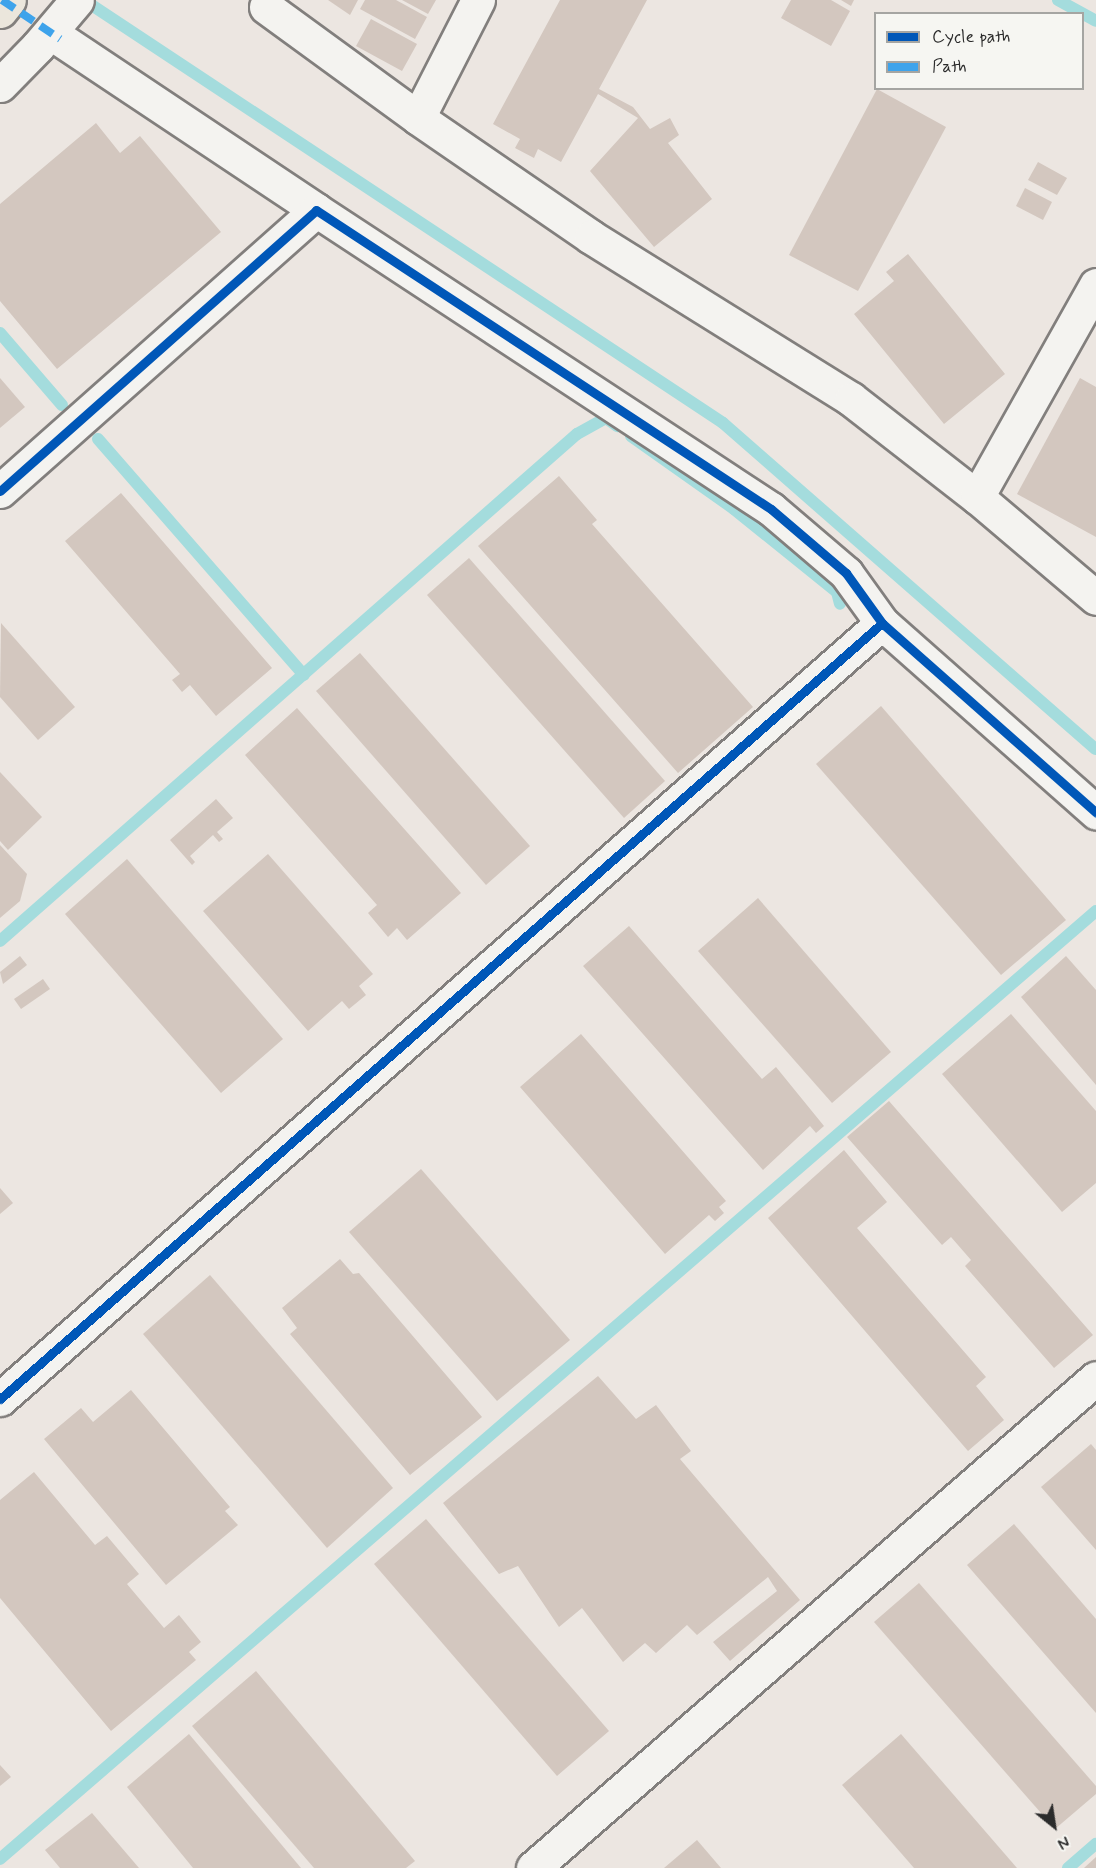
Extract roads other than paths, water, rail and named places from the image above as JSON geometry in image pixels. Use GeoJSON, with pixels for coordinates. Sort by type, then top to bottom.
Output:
{"type":"FeatureCollection","features":[{"type":"Feature","properties":{"kind":"highway"},"geometry":{"type":"LineString","coordinates":[[0,11],[9,0]]}},
{"type":"Feature","properties":{"kind":"street"},"geometry":{"type":"LineString","coordinates":[[418,118],[478,0]]}},
{"type":"Feature","properties":{"kind":"street"},"geometry":{"type":"LineString","coordinates":[[266,7],[418,118],[591,237],[851,399],[977,497],[1096,598]]}},
{"type":"Feature","properties":{"kind":"street"},"geometry":{"type":"LineString","coordinates":[[0,85],[66,19],[316,210],[771,509],[846,573],[882,623],[1096,812]]}},
{"type":"Feature","properties":{"kind":"street"},"geometry":{"type":"LineString","coordinates":[[0,491],[316,210]]}},
{"type":"Feature","properties":{"kind":"street"},"geometry":{"type":"LineString","coordinates":[[977,497],[1096,285]]}},
{"type":"Feature","properties":{"kind":"street"},"geometry":{"type":"LineString","coordinates":[[0,1399],[882,623]]}},
{"type":"Feature","properties":{"kind":"street"},"geometry":{"type":"LineString","coordinates":[[533,1868],[1096,1378]]}},
{"type":"Feature","properties":{"kind":"waterway"},"geometry":{"type":"LineString","coordinates":[[84,0],[723,423],[1096,749]]}},
{"type":"Feature","properties":{"kind":"waterway"},"geometry":{"type":"LineString","coordinates":[[1058,0],[1080,12]]}},
{"type":"Feature","properties":{"kind":"waterway"},"geometry":{"type":"LineString","coordinates":[[1084,14],[1096,21]]}},
{"type":"Feature","properties":{"kind":"waterway"},"geometry":{"type":"LineString","coordinates":[[0,333],[62,405]]}},
{"type":"Feature","properties":{"kind":"waterway"},"geometry":{"type":"LineString","coordinates":[[0,941],[577,434],[606,418],[617,426]]}},
{"type":"Feature","properties":{"kind":"waterway"},"geometry":{"type":"LineString","coordinates":[[631,436],[734,509],[837,592],[840,604]]}},
{"type":"Feature","properties":{"kind":"waterway"},"geometry":{"type":"LineString","coordinates":[[98,439],[304,675]]}},
{"type":"Feature","properties":{"kind":"waterway"},"geometry":{"type":"LineString","coordinates":[[0,1859],[1096,911]]}},
{"type":"Feature","properties":{"kind":"waterway"},"geometry":{"type":"LineString","coordinates":[[1068,1868],[1096,1844]]}}]}
